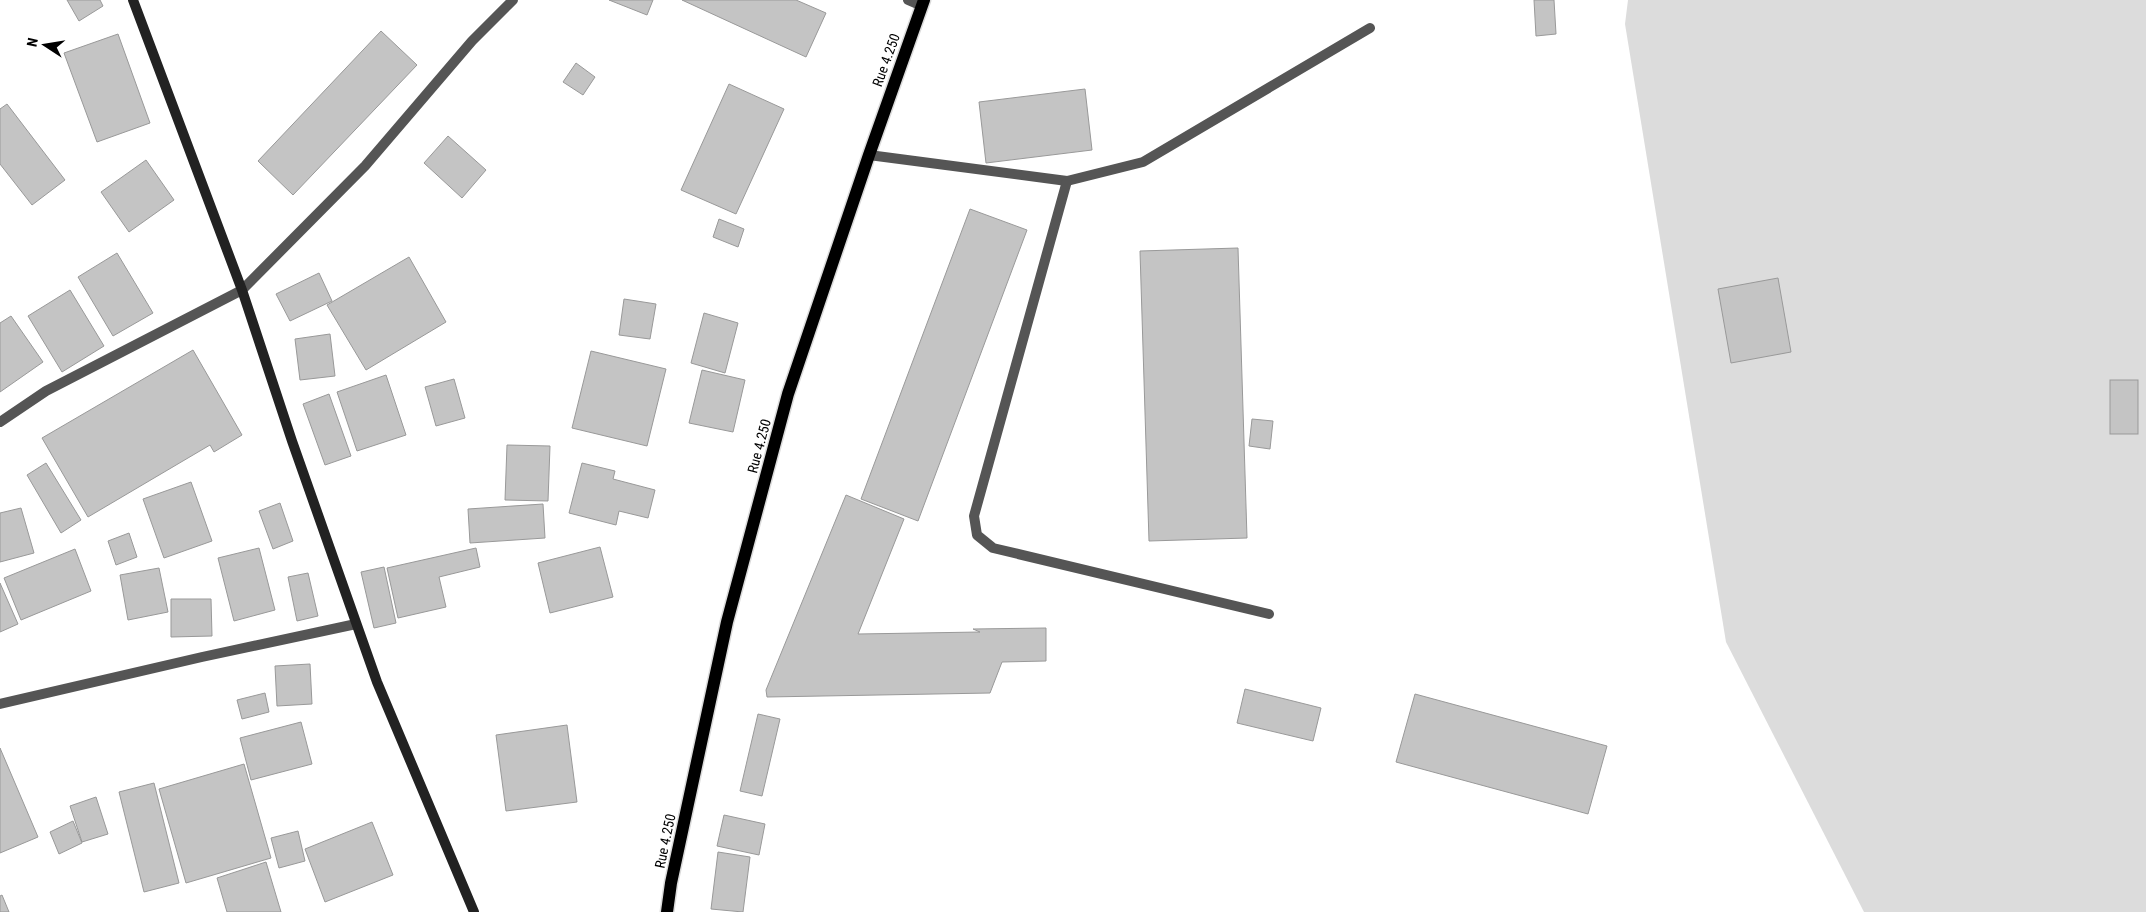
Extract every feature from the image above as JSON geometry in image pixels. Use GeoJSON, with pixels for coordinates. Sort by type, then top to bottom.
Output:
{"type":"FeatureCollection","features":[{"type":"Feature","properties":{"kind":"main road","name":"Rue 4.250"},"geometry":{"type":"LineString","coordinates":[[667,912],[671,883],[732,603],[788,394],[923,3]]}},
{"type":"Feature","properties":{"kind":"street"},"geometry":{"type":"LineString","coordinates":[[133,0],[242,290],[292,441],[377,682],[474,912]]}},
{"type":"Feature","properties":{"kind":"street"},"geometry":{"type":"LineString","coordinates":[[0,422],[46,391],[242,290],[365,166],[472,41],[514,0]]}},
{"type":"Feature","properties":{"kind":"street"},"geometry":{"type":"LineString","coordinates":[[908,0],[923,3]]}},
{"type":"Feature","properties":{"kind":"street"},"geometry":{"type":"LineString","coordinates":[[869,155],[1067,181],[1143,162],[1370,28]]}},
{"type":"Feature","properties":{"kind":"street"},"geometry":{"type":"LineString","coordinates":[[1067,181],[974,516],[977,535],[993,548],[1269,614]]}},
{"type":"Feature","properties":{"kind":"street"},"geometry":{"type":"LineString","coordinates":[[0,704],[202,657],[356,624]]}},
{"type":"Feature","properties":{"kind":"shaded area"},"geometry":{"type":"Polygon","coordinates":[[[1628,0],[2146,0],[2146,912],[1864,912],[1726,642],[1625,24],[1628,0]]]}},
{"type":"Feature","properties":{"kind":"building"},"geometry":{"type":"Polygon","coordinates":[[[67,0],[100,0],[103,6],[79,21],[67,0]]]}},
{"type":"Feature","properties":{"kind":"building"},"geometry":{"type":"Polygon","coordinates":[[[609,0],[653,0],[647,15],[609,0]]]}},
{"type":"Feature","properties":{"kind":"building"},"geometry":{"type":"Polygon","coordinates":[[[682,0],[796,0],[826,13],[806,57],[682,0]]]}},
{"type":"Feature","properties":{"kind":"building"},"geometry":{"type":"Polygon","coordinates":[[[1534,0],[1554,0],[1556,34],[1536,36],[1534,0]]]}},
{"type":"Feature","properties":{"kind":"building"},"geometry":{"type":"Polygon","coordinates":[[[381,31],[417,65],[293,195],[258,161],[381,31]]]}},
{"type":"Feature","properties":{"kind":"building"},"geometry":{"type":"Polygon","coordinates":[[[118,34],[150,123],[97,142],[64,53],[118,34]]]}},
{"type":"Feature","properties":{"kind":"building"},"geometry":{"type":"Polygon","coordinates":[[[576,63],[595,77],[583,95],[563,82],[576,63]]]}},
{"type":"Feature","properties":{"kind":"building"},"geometry":{"type":"Polygon","coordinates":[[[729,84],[784,109],[736,214],[681,190],[729,84]]]}},
{"type":"Feature","properties":{"kind":"building"},"geometry":{"type":"Polygon","coordinates":[[[1085,89],[1092,150],[986,163],[979,102],[1085,89]]]}},
{"type":"Feature","properties":{"kind":"building"},"geometry":{"type":"Polygon","coordinates":[[[7,104],[65,180],[32,205],[0,164],[0,109],[7,104]]]}},
{"type":"Feature","properties":{"kind":"building"},"geometry":{"type":"Polygon","coordinates":[[[448,136],[486,170],[462,198],[424,163],[448,136]]]}},
{"type":"Feature","properties":{"kind":"building"},"geometry":{"type":"Polygon","coordinates":[[[146,160],[174,200],[129,232],[101,192],[146,160]]]}},
{"type":"Feature","properties":{"kind":"building"},"geometry":{"type":"Polygon","coordinates":[[[970,209],[1027,230],[918,521],[861,499],[970,209]]]}},
{"type":"Feature","properties":{"kind":"building"},"geometry":{"type":"Polygon","coordinates":[[[719,219],[744,229],[738,247],[713,237],[719,219]]]}},
{"type":"Feature","properties":{"kind":"building"},"geometry":{"type":"Polygon","coordinates":[[[1238,248],[1247,538],[1149,541],[1140,251],[1238,248]]]}},
{"type":"Feature","properties":{"kind":"building"},"geometry":{"type":"Polygon","coordinates":[[[117,253],[153,313],[113,336],[78,277],[117,253]]]}},
{"type":"Feature","properties":{"kind":"building"},"geometry":{"type":"Polygon","coordinates":[[[409,257],[446,322],[366,370],[327,305],[409,257]]]}},
{"type":"Feature","properties":{"kind":"building"},"geometry":{"type":"Polygon","coordinates":[[[319,273],[332,301],[290,321],[276,294],[319,273]]]}},
{"type":"Feature","properties":{"kind":"building"},"geometry":{"type":"Polygon","coordinates":[[[1778,278],[1791,352],[1731,363],[1718,289],[1778,278]]]}},
{"type":"Feature","properties":{"kind":"building"},"geometry":{"type":"Polygon","coordinates":[[[70,290],[104,346],[62,372],[28,316],[70,290]]]}},
{"type":"Feature","properties":{"kind":"building"},"geometry":{"type":"Polygon","coordinates":[[[624,299],[656,304],[650,339],[619,335],[624,299]]]}},
{"type":"Feature","properties":{"kind":"building"},"geometry":{"type":"Polygon","coordinates":[[[704,313],[738,323],[725,373],[691,363],[704,313]]]}},
{"type":"Feature","properties":{"kind":"building"},"geometry":{"type":"Polygon","coordinates":[[[11,316],[43,362],[0,392],[0,323],[11,316]]]}},
{"type":"Feature","properties":{"kind":"building"},"geometry":{"type":"Polygon","coordinates":[[[330,334],[335,376],[300,380],[295,339],[330,334]]]}},
{"type":"Feature","properties":{"kind":"building"},"geometry":{"type":"Polygon","coordinates":[[[193,350],[242,435],[214,452],[210,445],[88,517],[42,438],[193,350]]]}},
{"type":"Feature","properties":{"kind":"building"},"geometry":{"type":"Polygon","coordinates":[[[591,351],[666,369],[647,446],[572,428],[591,351]]]}},
{"type":"Feature","properties":{"kind":"building"},"geometry":{"type":"Polygon","coordinates":[[[702,370],[745,380],[733,432],[689,423],[702,370]]]}},
{"type":"Feature","properties":{"kind":"building"},"geometry":{"type":"Polygon","coordinates":[[[386,375],[406,435],[357,451],[337,392],[386,375]]]}},
{"type":"Feature","properties":{"kind":"building"},"geometry":{"type":"Polygon","coordinates":[[[454,379],[465,418],[436,426],[425,387],[454,379]]]}},
{"type":"Feature","properties":{"kind":"building"},"geometry":{"type":"Polygon","coordinates":[[[2110,380],[2138,380],[2138,434],[2110,434],[2110,380]]]}},
{"type":"Feature","properties":{"kind":"building"},"geometry":{"type":"Polygon","coordinates":[[[329,394],[351,456],[325,465],[303,404],[329,394]]]}},
{"type":"Feature","properties":{"kind":"building"},"geometry":{"type":"Polygon","coordinates":[[[1252,419],[1273,421],[1270,449],[1249,446],[1252,419]]]}},
{"type":"Feature","properties":{"kind":"building"},"geometry":{"type":"Polygon","coordinates":[[[507,445],[550,446],[548,501],[505,500],[507,445]]]}},
{"type":"Feature","properties":{"kind":"building"},"geometry":{"type":"Polygon","coordinates":[[[46,463],[81,520],[61,533],[27,475],[46,463]]]}},
{"type":"Feature","properties":{"kind":"building"},"geometry":{"type":"Polygon","coordinates":[[[582,463],[615,471],[613,479],[655,490],[648,518],[619,511],[616,525],[569,513],[582,463]]]}},
{"type":"Feature","properties":{"kind":"building"},"geometry":{"type":"Polygon","coordinates":[[[191,482],[212,541],[164,558],[143,499],[191,482]]]}},
{"type":"Feature","properties":{"kind":"building"},"geometry":{"type":"Polygon","coordinates":[[[846,495],[904,519],[858,634],[980,632],[973,629],[1046,628],[1046,661],[1002,662],[990,693],[767,697],[766,690],[846,495]]]}},
{"type":"Feature","properties":{"kind":"building"},"geometry":{"type":"Polygon","coordinates":[[[280,503],[293,541],[273,549],[259,511],[280,503]]]}},
{"type":"Feature","properties":{"kind":"building"},"geometry":{"type":"Polygon","coordinates":[[[543,504],[545,538],[470,543],[468,509],[543,504]]]}},
{"type":"Feature","properties":{"kind":"building"},"geometry":{"type":"Polygon","coordinates":[[[21,508],[34,553],[0,562],[0,513],[21,508]]]}},
{"type":"Feature","properties":{"kind":"building"},"geometry":{"type":"Polygon","coordinates":[[[129,533],[137,557],[116,565],[108,541],[129,533]]]}},
{"type":"Feature","properties":{"kind":"building"},"geometry":{"type":"Polygon","coordinates":[[[600,547],[613,597],[550,613],[538,563],[600,547]]]}},
{"type":"Feature","properties":{"kind":"building"},"geometry":{"type":"Polygon","coordinates":[[[259,548],[275,610],[234,621],[218,558],[259,548]]]}},
{"type":"Feature","properties":{"kind":"building"},"geometry":{"type":"Polygon","coordinates":[[[476,548],[480,567],[439,577],[446,607],[398,618],[387,568],[476,548]]]}},
{"type":"Feature","properties":{"kind":"building"},"geometry":{"type":"Polygon","coordinates":[[[75,549],[91,591],[21,620],[4,578],[75,549]]]}},
{"type":"Feature","properties":{"kind":"building"},"geometry":{"type":"Polygon","coordinates":[[[384,567],[396,623],[374,628],[361,572],[384,567]]]}},
{"type":"Feature","properties":{"kind":"building"},"geometry":{"type":"Polygon","coordinates":[[[159,568],[168,612],[128,620],[120,575],[159,568]]]}},
{"type":"Feature","properties":{"kind":"building"},"geometry":{"type":"Polygon","coordinates":[[[308,573],[318,616],[297,621],[288,577],[308,573]]]}},
{"type":"Feature","properties":{"kind":"building"},"geometry":{"type":"Polygon","coordinates":[[[0,583],[18,624],[0,632],[0,583]]]}},
{"type":"Feature","properties":{"kind":"building"},"geometry":{"type":"Polygon","coordinates":[[[171,599],[211,599],[212,636],[171,637],[171,599]]]}},
{"type":"Feature","properties":{"kind":"building"},"geometry":{"type":"Polygon","coordinates":[[[310,664],[312,704],[277,706],[275,666],[310,664]]]}},
{"type":"Feature","properties":{"kind":"building"},"geometry":{"type":"Polygon","coordinates":[[[1245,689],[1321,708],[1313,741],[1237,723],[1245,689]]]}},
{"type":"Feature","properties":{"kind":"building"},"geometry":{"type":"Polygon","coordinates":[[[265,693],[269,712],[242,719],[237,700],[265,693]]]}},
{"type":"Feature","properties":{"kind":"building"},"geometry":{"type":"Polygon","coordinates":[[[1415,694],[1607,746],[1588,814],[1396,762],[1415,694]]]}},
{"type":"Feature","properties":{"kind":"building"},"geometry":{"type":"Polygon","coordinates":[[[758,714],[780,719],[762,796],[740,791],[758,714]]]}},
{"type":"Feature","properties":{"kind":"building"},"geometry":{"type":"Polygon","coordinates":[[[301,722],[312,764],[251,780],[240,738],[301,722]]]}},
{"type":"Feature","properties":{"kind":"building"},"geometry":{"type":"Polygon","coordinates":[[[567,725],[577,802],[506,811],[496,735],[567,725]]]}},
{"type":"Feature","properties":{"kind":"building"},"geometry":{"type":"Polygon","coordinates":[[[0,748],[38,837],[0,853],[0,748]]]}},
{"type":"Feature","properties":{"kind":"building"},"geometry":{"type":"Polygon","coordinates":[[[244,764],[271,858],[186,883],[159,789],[244,764]]]}},
{"type":"Feature","properties":{"kind":"building"},"geometry":{"type":"Polygon","coordinates":[[[154,783],[179,883],[144,892],[119,792],[154,783]]]}},
{"type":"Feature","properties":{"kind":"building"},"geometry":{"type":"Polygon","coordinates":[[[96,797],[108,834],[82,842],[70,806],[96,797]]]}},
{"type":"Feature","properties":{"kind":"building"},"geometry":{"type":"Polygon","coordinates":[[[724,815],[765,824],[759,855],[717,846],[724,815]]]}},
{"type":"Feature","properties":{"kind":"building"},"geometry":{"type":"Polygon","coordinates":[[[73,821],[82,843],[59,854],[50,832],[73,821]]]}},
{"type":"Feature","properties":{"kind":"building"},"geometry":{"type":"Polygon","coordinates":[[[372,822],[393,875],[325,902],[305,849],[372,822]]]}},
{"type":"Feature","properties":{"kind":"building"},"geometry":{"type":"Polygon","coordinates":[[[298,831],[305,861],[279,868],[271,838],[298,831]]]}},
{"type":"Feature","properties":{"kind":"building"},"geometry":{"type":"Polygon","coordinates":[[[718,852],[750,857],[743,912],[711,909],[718,852]]]}},
{"type":"Feature","properties":{"kind":"building"},"geometry":{"type":"Polygon","coordinates":[[[266,862],[281,912],[227,912],[217,878],[266,862]]]}},
{"type":"Feature","properties":{"kind":"building"},"geometry":{"type":"Polygon","coordinates":[[[2,895],[9,912],[0,912],[0,896],[2,895]]]}}]}
